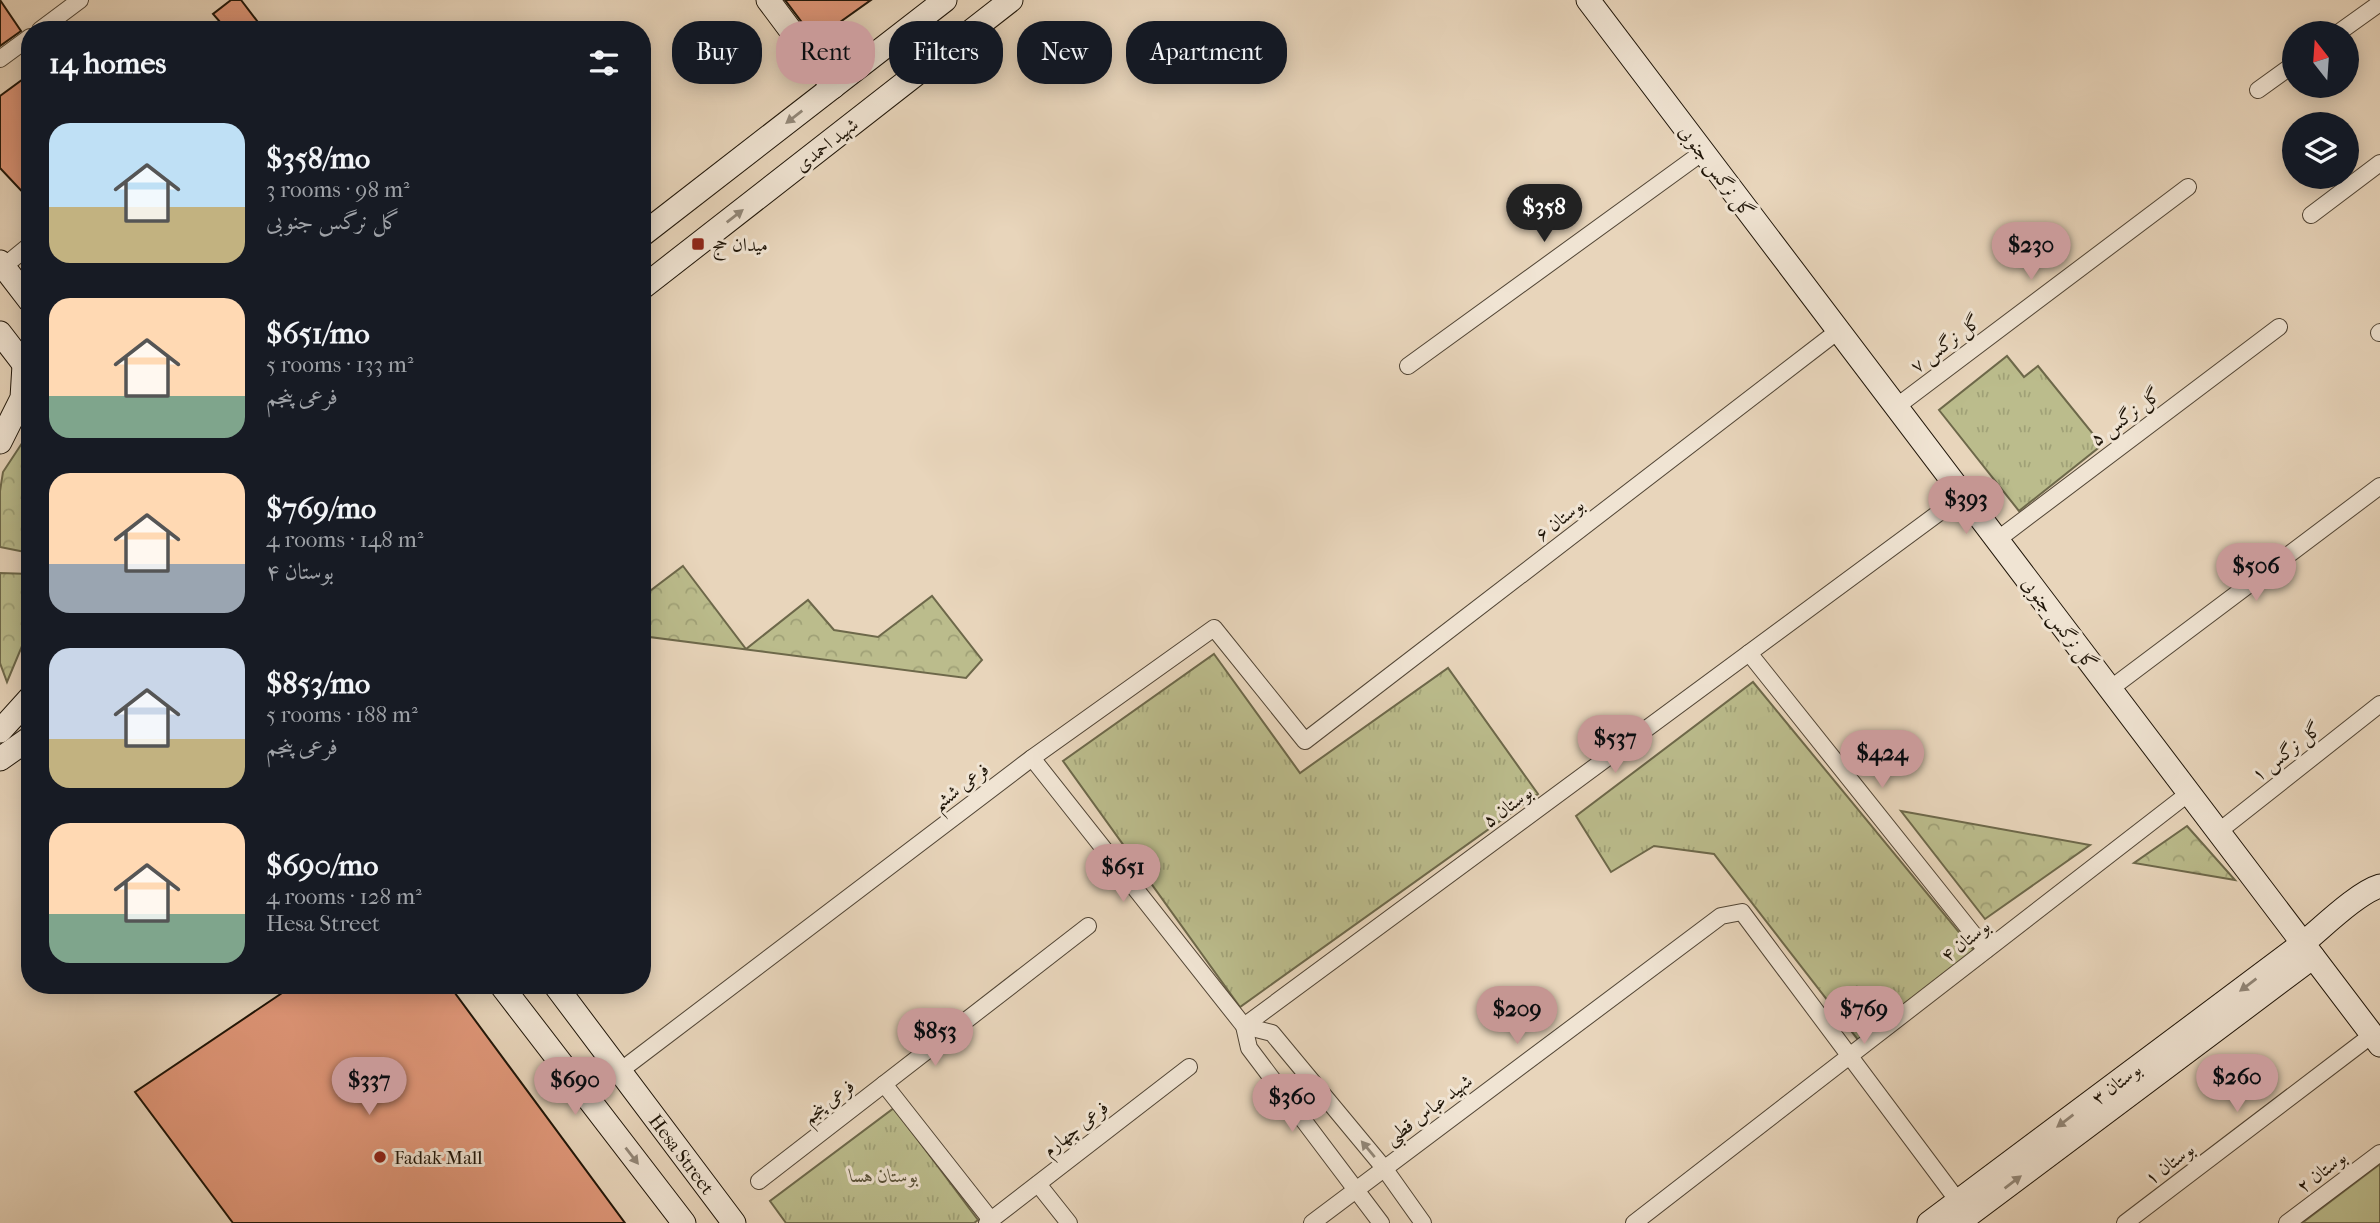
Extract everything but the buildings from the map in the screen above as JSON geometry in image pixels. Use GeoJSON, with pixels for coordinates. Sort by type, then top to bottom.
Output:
{"type":"FeatureCollection","features":[{"type":"Feature","properties":{"kind":"street"},"geometry":{"type":"LineString","coordinates":[[52,21],[80,0]]}},
{"type":"Feature","properties":{"kind":"street"},"geometry":{"type":"LineString","coordinates":[[768,0],[833,87]]}},
{"type":"Feature","properties":{"kind":"street"},"geometry":{"type":"LineString","coordinates":[[651,228],[945,0]]}},
{"type":"Feature","properties":{"kind":"street","name":"شهید احمدی"},"geometry":{"type":"LineString","coordinates":[[651,281],[1011,0]]}},
{"type":"Feature","properties":{"kind":"street","name":"گل نرگس جنوبی"},"geometry":{"type":"LineString","coordinates":[[1588,0],[2376,1040]]}},
{"type":"Feature","properties":{"kind":"street"},"geometry":{"type":"LineString","coordinates":[[2355,21],[2380,3]]}},
{"type":"Feature","properties":{"kind":"street"},"geometry":{"type":"LineString","coordinates":[[0,59],[21,44]]}},
{"type":"Feature","properties":{"kind":"street"},"geometry":{"type":"LineString","coordinates":[[2258,90],[2282,73]]}},
{"type":"Feature","properties":{"kind":"street"},"geometry":{"type":"LineString","coordinates":[[1408,366],[1703,152]]}},
{"type":"Feature","properties":{"kind":"street"},"geometry":{"type":"LineString","coordinates":[[2311,215],[2380,163]]}},
{"type":"Feature","properties":{"kind":"street","name":"گل نرگس ۷"},"geometry":{"type":"LineString","coordinates":[[1896,407],[2188,187]]}},
{"type":"Feature","properties":{"kind":"street"},"geometry":{"type":"LineString","coordinates":[[21,251],[2,265],[21,289]]}},
{"type":"Feature","properties":{"kind":"street","name":"گل نرگس ۵"},"geometry":{"type":"LineString","coordinates":[[1997,540],[2278,327]]}},
{"type":"Feature","properties":{"kind":"street","name":"بوستان ۶"},"geometry":{"type":"LineString","coordinates":[[1305,741],[1838,331]]}},
{"type":"Feature","properties":{"kind":"street"},"geometry":{"type":"LineString","coordinates":[[0,333],[21,361]]}},
{"type":"Feature","properties":{"kind":"street"},"geometry":{"type":"LineString","coordinates":[[0,442],[21,400]]}},
{"type":"Feature","properties":{"kind":"street"},"geometry":{"type":"LineString","coordinates":[[2110,690],[2380,486]]}},
{"type":"Feature","properties":{"kind":"street","name":"بوستان ۵"},"geometry":{"type":"LineString","coordinates":[[1244,1026],[1963,495]]}},
{"type":"Feature","properties":{"kind":"street","name":"فرعی ششم"},"geometry":{"type":"LineString","coordinates":[[620,1071],[1032,758],[1214,628],[1305,741]]}},
{"type":"Feature","properties":{"kind":"street"},"geometry":{"type":"LineString","coordinates":[[1749,653],[1986,950]]}},
{"type":"Feature","properties":{"kind":"street","name":"گل نرگس ۱"},"geometry":{"type":"LineString","coordinates":[[2218,832],[2380,704]]}},
{"type":"Feature","properties":{"kind":"street"},"geometry":{"type":"LineString","coordinates":[[0,731],[21,708]]}},
{"type":"Feature","properties":{"kind":"street"},"geometry":{"type":"LineString","coordinates":[[1032,758],[1244,1026],[1249,1048],[1381,1223]]}},
{"type":"Feature","properties":{"kind":"street","name":"بوستان ۴"},"geometry":{"type":"LineString","coordinates":[[1634,1223],[2189,793]]}},
{"type":"Feature","properties":{"kind":"street","name":"بوستان ۳"},"geometry":{"type":"LineString","coordinates":[[1929,1223],[1958,1212],[2308,951],[2354,902],[2380,886]]}},
{"type":"Feature","properties":{"kind":"street","name":"شهید عباس قطبی"},"geometry":{"type":"LineString","coordinates":[[1312,1223],[1721,916],[1742,912],[1850,1057]]}},
{"type":"Feature","properties":{"kind":"street","name":"فرعی پنجم"},"geometry":{"type":"LineString","coordinates":[[759,1181],[1088,926]]}},
{"type":"Feature","properties":{"kind":"street"},"geometry":{"type":"LineString","coordinates":[[508,994],[684,1223]]}},
{"type":"Feature","properties":{"kind":"street","name":"Hesa Street"},"geometry":{"type":"LineString","coordinates":[[562,994],[734,1223]]}},
{"type":"Feature","properties":{"kind":"street"},"geometry":{"type":"LineString","coordinates":[[1244,1026],[1272,1033],[1384,1168],[1423,1223]]}},
{"type":"Feature","properties":{"kind":"street","name":"بوستان ۱"},"geometry":{"type":"LineString","coordinates":[[2124,1223],[2376,1040]]}},
{"type":"Feature","properties":{"kind":"street"},"geometry":{"type":"LineString","coordinates":[[1850,1057],[1958,1212]]}},
{"type":"Feature","properties":{"kind":"street","name":"فرعی چهارم"},"geometry":{"type":"LineString","coordinates":[[989,1222],[1189,1067]]}},
{"type":"Feature","properties":{"kind":"street"},"geometry":{"type":"LineString","coordinates":[[884,1084],[989,1222]]}},
{"type":"Feature","properties":{"kind":"street","name":"بوستان ۲"},"geometry":{"type":"LineString","coordinates":[[2287,1223],[2380,1153]]}},
{"type":"Feature","properties":{"kind":"street"},"geometry":{"type":"LineString","coordinates":[[1038,1184],[1069,1223]]}},
{"type":"Feature","properties":{"kind":"green space"},"geometry":{"type":"Polygon","coordinates":[[[2007,356],[2024,377],[2038,366],[2102,445],[2019,511],[1939,410],[2007,356]]]}},
{"type":"Feature","properties":{"kind":"green space"},"geometry":{"type":"Polygon","coordinates":[[[21,445],[21,551],[0,547],[0,491],[3,472],[21,445]]]}},
{"type":"Feature","properties":{"kind":"green space"},"geometry":{"type":"Polygon","coordinates":[[[683,566],[746,649],[808,600],[834,630],[878,637],[932,596],[982,660],[966,678],[651,637],[651,590],[683,566]]]}},
{"type":"Feature","properties":{"kind":"green space"},"geometry":{"type":"Polygon","coordinates":[[[0,573],[21,574],[21,649],[7,682],[0,663],[0,573]]]}},
{"type":"Feature","properties":{"kind":"green space"},"geometry":{"type":"Polygon","coordinates":[[[1214,654],[1300,773],[1448,668],[1538,794],[1240,1007],[1063,761],[1214,654]]]}},
{"type":"Feature","properties":{"kind":"green space"},"geometry":{"type":"Polygon","coordinates":[[[1753,682],[1977,954],[1859,1041],[1714,854],[1654,846],[1611,872],[1576,816],[1753,682]]]}},
{"type":"Feature","properties":{"kind":"green space"},"geometry":{"type":"Polygon","coordinates":[[[1901,811],[2090,845],[1985,919],[1901,811]]]}},
{"type":"Feature","properties":{"kind":"green space"},"geometry":{"type":"Polygon","coordinates":[[[2187,826],[2235,880],[2134,863],[2187,826]]]}},
{"type":"Feature","properties":{"kind":"green space","name":"بوستان هسا"},"geometry":{"type":"Polygon","coordinates":[[[894,1108],[978,1220],[974,1223],[786,1223],[770,1201],[894,1108]]]}},
{"type":"Feature","properties":{"kind":"green space"},"geometry":{"type":"Polygon","coordinates":[[[2380,1164],[2380,1223],[2302,1223],[2380,1164]]]}},
{"type":"Feature","properties":{"kind":"place","name":"میدان حج"},"geometry":{"type":"Point","coordinates":[698,244]}},
{"type":"Feature","properties":{"kind":"place","name":"Fadak Mall"},"geometry":{"type":"Point","coordinates":[380,1157]}}]}
